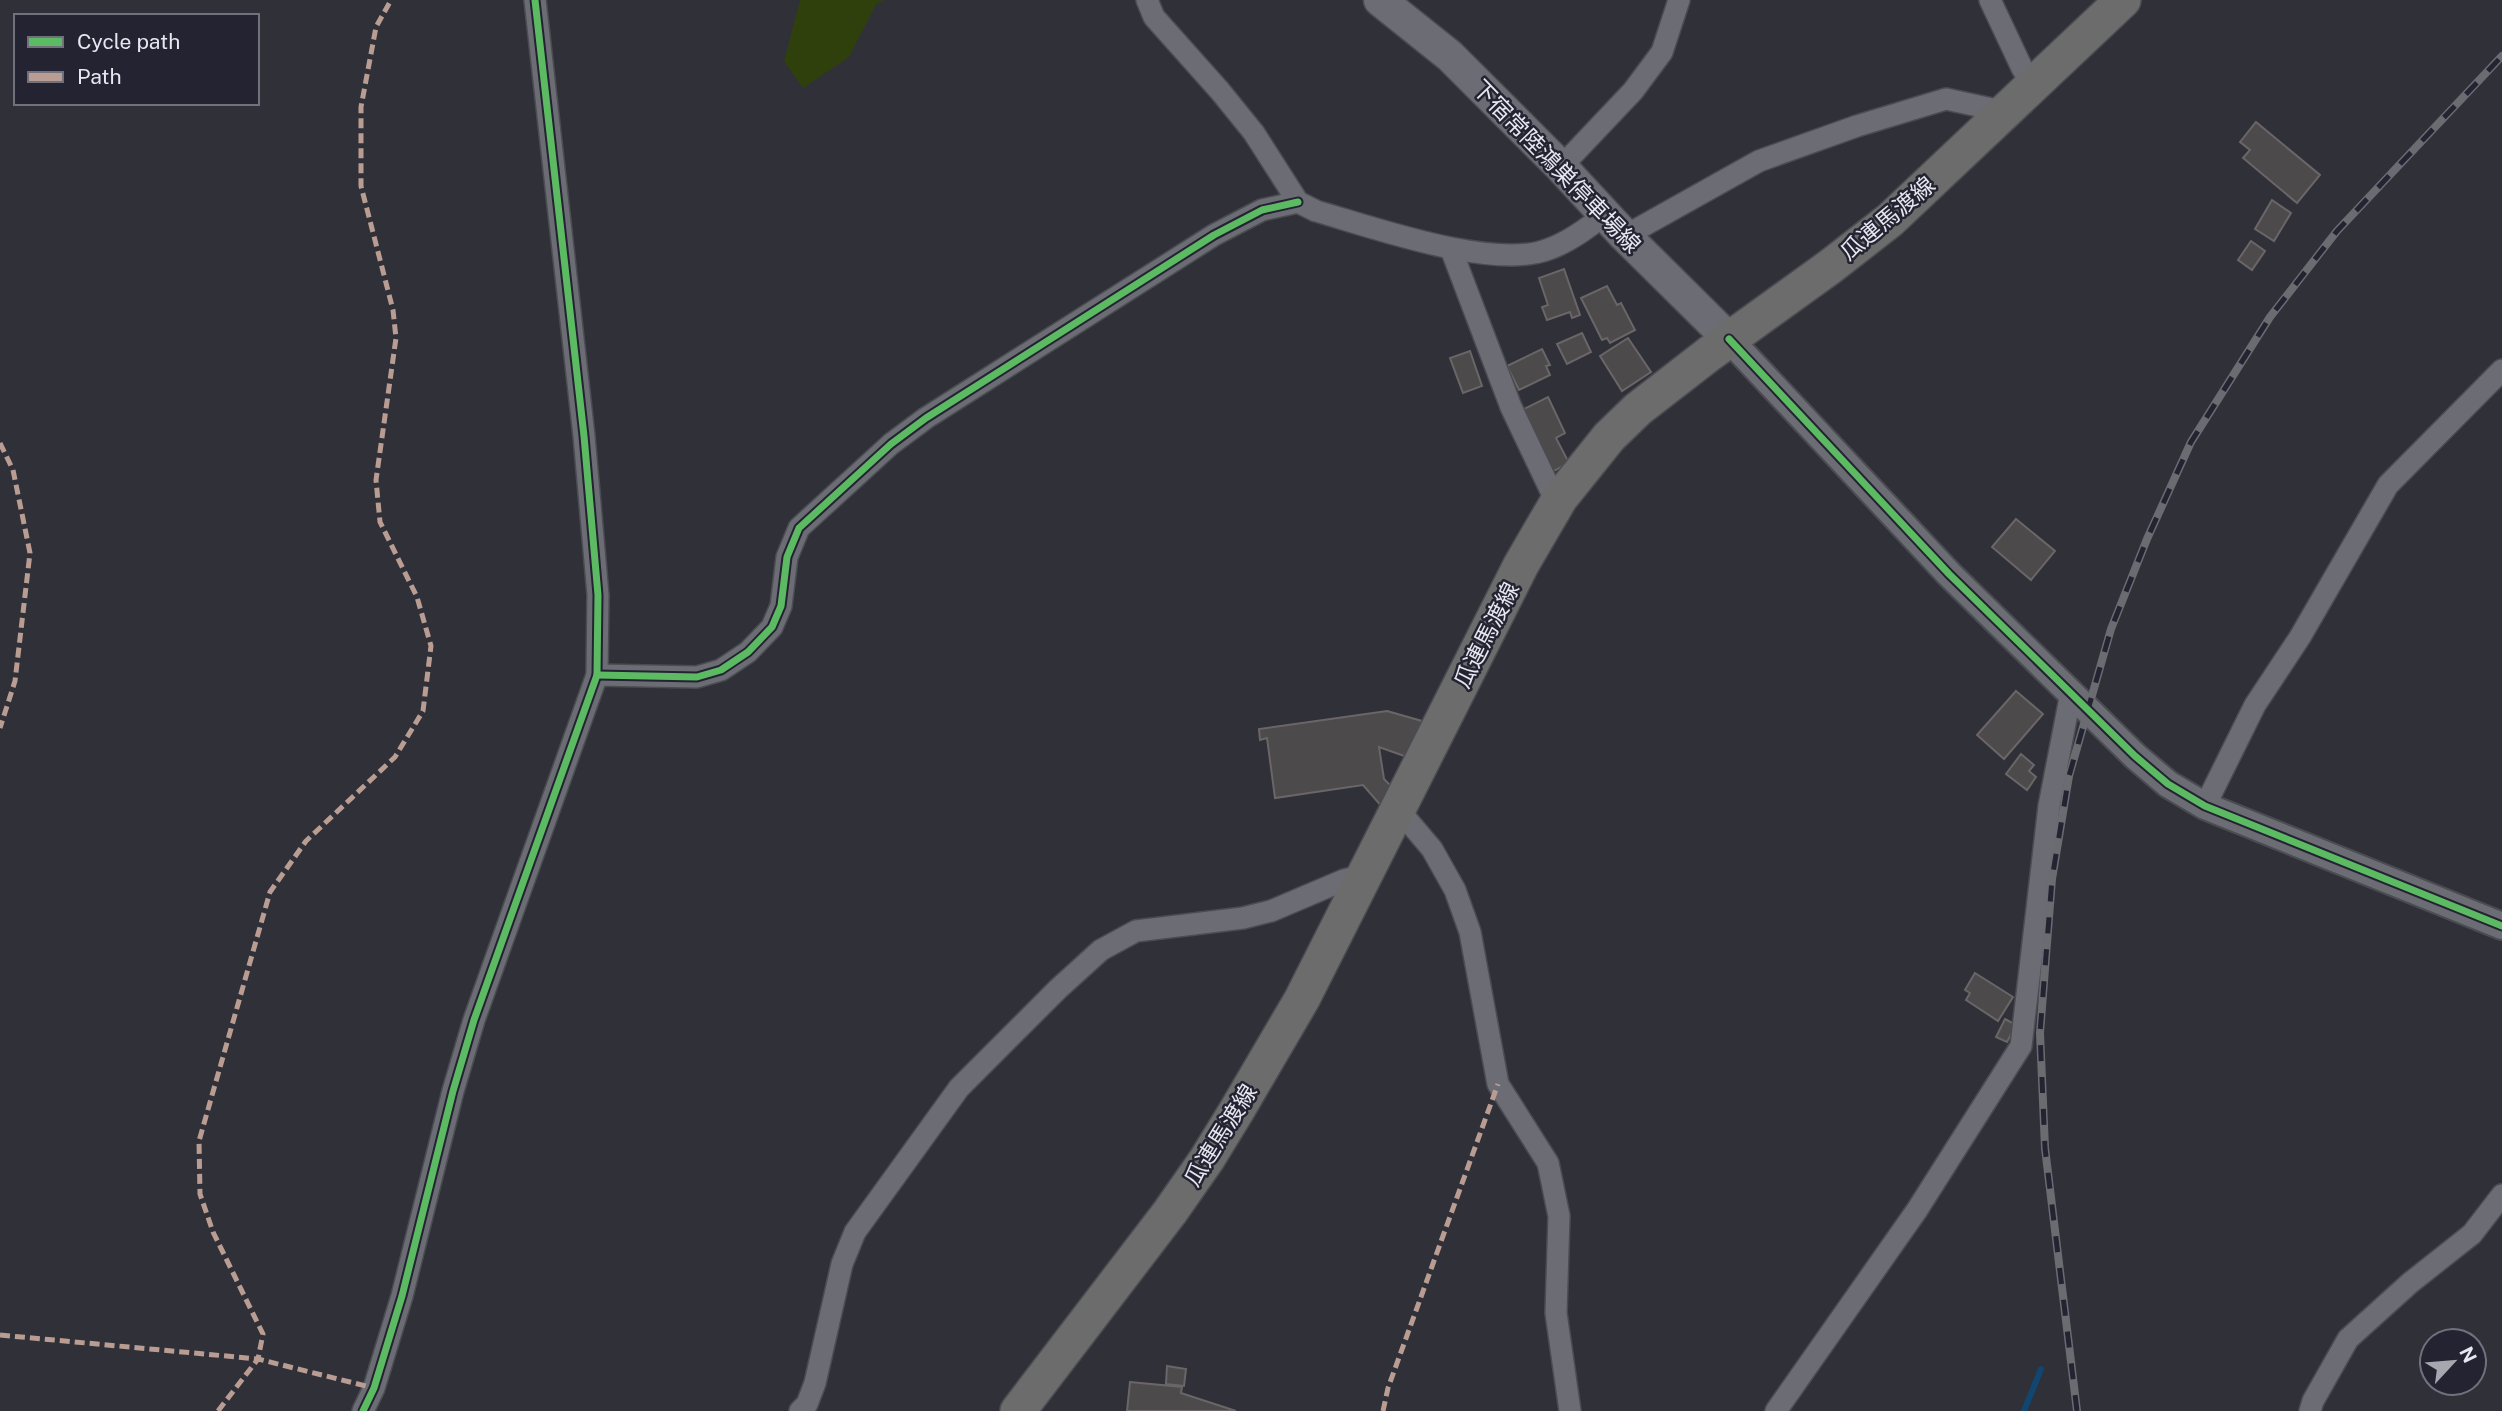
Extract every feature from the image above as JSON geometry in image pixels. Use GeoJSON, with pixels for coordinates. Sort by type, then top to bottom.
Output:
{"type":"FeatureCollection","features":[{"type":"Feature","properties":{"kind":"main road","name":"下宿常陸鴻巣停車場線"},"geometry":{"type":"LineString","coordinates":[[1380,0],[1450,56],[1729,339]]}},
{"type":"Feature","properties":{"kind":"main road","name":"瓜連馬渡線"},"geometry":{"type":"LineString","coordinates":[[1018,1411],[1207,1159],[1302,999],[1521,565],[1560,498],[1609,437],[1638,409],[1890,219],[2123,0]]}},
{"type":"Feature","properties":{"kind":"street"},"geometry":{"type":"LineString","coordinates":[[363,1411],[374,1388],[402,1296],[453,1091],[474,1020],[597,675],[598,595],[589,489],[535,0]]}},
{"type":"Feature","properties":{"kind":"street"},"geometry":{"type":"LineString","coordinates":[[1147,0],[1154,17],[1254,133],[1298,202],[1316,211],[1451,249],[1514,255],[1548,250],[1591,226],[1615,225],[1759,161],[1857,126],[1946,99],[2006,112]]}},
{"type":"Feature","properties":{"kind":"street"},"geometry":{"type":"LineString","coordinates":[[1560,167],[1633,91],[1662,52],[1679,0]]}},
{"type":"Feature","properties":{"kind":"street"},"geometry":{"type":"LineString","coordinates":[[1990,0],[2033,86]]}},
{"type":"Feature","properties":{"kind":"street"},"geometry":{"type":"LineString","coordinates":[[597,675],[697,677],[721,670],[748,652],[772,627],[781,606],[787,557],[799,528],[891,444],[926,418],[1214,236],[1262,210],[1298,202]]}},
{"type":"Feature","properties":{"kind":"street"},"geometry":{"type":"LineString","coordinates":[[1451,249],[1511,407],[1550,489],[1560,498]]}},
{"type":"Feature","properties":{"kind":"street"},"geometry":{"type":"LineString","coordinates":[[1729,339],[1949,575],[2135,756],[2168,784],[2205,806],[2502,926]]}},
{"type":"Feature","properties":{"kind":"street"},"geometry":{"type":"LineString","coordinates":[[2205,806],[2255,705],[2300,637],[2388,485],[2502,370]]}},
{"type":"Feature","properties":{"kind":"street"},"geometry":{"type":"LineString","coordinates":[[1776,1411],[1917,1210],[2021,1046],[2049,806],[2071,693]]}},
{"type":"Feature","properties":{"kind":"street"},"geometry":{"type":"LineString","coordinates":[[1398,809],[1432,849],[1455,890],[1470,932],[1498,1084],[1548,1163],[1559,1216],[1556,1313],[1570,1411]]}},
{"type":"Feature","properties":{"kind":"street"},"geometry":{"type":"LineString","coordinates":[[800,1411],[807,1404],[815,1383],[842,1264],[855,1232],[959,1088],[1058,989],[1101,950],[1136,931],[1167,925],[1243,918],[1271,911],[1344,880],[1365,875]]}},
{"type":"Feature","properties":{"kind":"street"},"geometry":{"type":"LineString","coordinates":[[2310,1411],[2348,1339],[2410,1283],[2472,1234],[2502,1195]]}},
{"type":"Feature","properties":{"kind":"green space"},"geometry":{"type":"Polygon","coordinates":[[[800,0],[884,0],[876,4],[849,57],[803,88],[784,61],[800,0]]]}},
{"type":"Feature","properties":{"kind":"building"},"geometry":{"type":"Polygon","coordinates":[[[2256,122],[2320,175],[2297,203],[2243,158],[2250,150],[2240,142],[2256,122]]]}},
{"type":"Feature","properties":{"kind":"building"},"geometry":{"type":"Polygon","coordinates":[[[2272,200],[2291,213],[2274,241],[2255,229],[2272,200]]]}},
{"type":"Feature","properties":{"kind":"building"},"geometry":{"type":"Polygon","coordinates":[[[2251,241],[2265,251],[2252,270],[2238,260],[2251,241]]]}},
{"type":"Feature","properties":{"kind":"building"},"geometry":{"type":"Polygon","coordinates":[[[1564,269],[1580,315],[1572,318],[1570,312],[1547,320],[1542,307],[1548,305],[1539,278],[1564,269]]]}},
{"type":"Feature","properties":{"kind":"building"},"geometry":{"type":"Polygon","coordinates":[[[1607,286],[1617,305],[1621,303],[1635,330],[1610,343],[1607,338],[1602,340],[1581,298],[1607,286]]]}},
{"type":"Feature","properties":{"kind":"building"},"geometry":{"type":"Polygon","coordinates":[[[1582,333],[1591,352],[1567,364],[1557,344],[1582,333]]]}},
{"type":"Feature","properties":{"kind":"building"},"geometry":{"type":"Polygon","coordinates":[[[1628,338],[1651,372],[1622,391],[1600,356],[1628,338]]]}},
{"type":"Feature","properties":{"kind":"building"},"geometry":{"type":"Polygon","coordinates":[[[1542,349],[1550,365],[1546,366],[1550,375],[1519,390],[1507,366],[1542,349]]]}},
{"type":"Feature","properties":{"kind":"building"},"geometry":{"type":"Polygon","coordinates":[[[1470,351],[1482,386],[1463,393],[1450,358],[1470,351]]]}},
{"type":"Feature","properties":{"kind":"building"},"geometry":{"type":"Polygon","coordinates":[[[1548,397],[1565,433],[1556,438],[1569,463],[1550,473],[1520,411],[1548,397]]]}},
{"type":"Feature","properties":{"kind":"building"},"geometry":{"type":"Polygon","coordinates":[[[2016,519],[2055,551],[2031,580],[1992,547],[2016,519]]]}},
{"type":"Feature","properties":{"kind":"building"},"geometry":{"type":"Polygon","coordinates":[[[2016,691],[2043,714],[2004,759],[1977,735],[2016,691]]]}},
{"type":"Feature","properties":{"kind":"building"},"geometry":{"type":"Polygon","coordinates":[[[1387,711],[1422,721],[1416,742],[1407,757],[1379,747],[1384,779],[1392,787],[1383,808],[1363,785],[1275,798],[1267,738],[1260,740],[1259,729],[1387,711]]]}},
{"type":"Feature","properties":{"kind":"building"},"geometry":{"type":"Polygon","coordinates":[[[2021,754],[2034,765],[2029,771],[2036,777],[2027,790],[2006,774],[2021,754]]]}},
{"type":"Feature","properties":{"kind":"building"},"geometry":{"type":"Polygon","coordinates":[[[1975,973],[2013,997],[1998,1021],[1966,1000],[1970,993],[1965,990],[1975,973]]]}},
{"type":"Feature","properties":{"kind":"building"},"geometry":{"type":"Polygon","coordinates":[[[2005,1019],[2016,1025],[2007,1042],[1996,1037],[2005,1019]]]}},
{"type":"Feature","properties":{"kind":"building"},"geometry":{"type":"Polygon","coordinates":[[[1167,1366],[1186,1369],[1184,1386],[1166,1384],[1167,1366]]]}},
{"type":"Feature","properties":{"kind":"building"},"geometry":{"type":"Polygon","coordinates":[[[1130,1382],[1182,1387],[1181,1393],[1236,1411],[1127,1411],[1130,1382]]]}},
{"type":"Feature","properties":{"kind":"waterway"},"geometry":{"type":"LineString","coordinates":[[2024,1411],[2041,1369]]}},
{"type":"Feature","properties":{"kind":"railway"},"geometry":{"type":"LineString","coordinates":[[2077,1411],[2045,1148],[2040,1033],[2052,879],[2069,776],[2111,629],[2147,539],[2191,442],[2270,317],[2337,231],[2502,56]]}},
{"type":"Feature","properties":{"kind":"marked path"},"geometry":{"type":"LineString","coordinates":[[218,1411],[258,1359],[263,1334],[213,1232],[200,1194],[199,1141],[270,892],[306,841],[395,757],[423,711],[431,646],[417,597],[380,522],[376,480],[396,338],[393,310],[361,186],[361,107],[376,27],[391,0]]}},
{"type":"Feature","properties":{"kind":"marked path"},"geometry":{"type":"LineString","coordinates":[[0,443],[13,470],[30,553],[15,681],[0,728]]}},
{"type":"Feature","properties":{"kind":"marked path"},"geometry":{"type":"LineString","coordinates":[[1383,1411],[1388,1388],[1498,1084]]}},
{"type":"Feature","properties":{"kind":"marked path"},"geometry":{"type":"LineString","coordinates":[[0,1335],[258,1359],[374,1388]]}},
{"type":"Feature","properties":{"kind":"cycle path"},"geometry":{"type":"LineString","coordinates":[[363,1411],[374,1388],[402,1296],[453,1091],[474,1020],[597,675],[598,595],[584,436],[535,0]]}},
{"type":"Feature","properties":{"kind":"cycle path"},"geometry":{"type":"LineString","coordinates":[[597,675],[697,677],[721,670],[748,652],[772,627],[781,606],[787,557],[799,528],[891,444],[926,418],[1214,235],[1262,210],[1298,202]]}},
{"type":"Feature","properties":{"kind":"cycle path"},"geometry":{"type":"LineString","coordinates":[[1729,339],[1949,574],[2135,756],[2168,784],[2205,806],[2502,926]]}}]}
